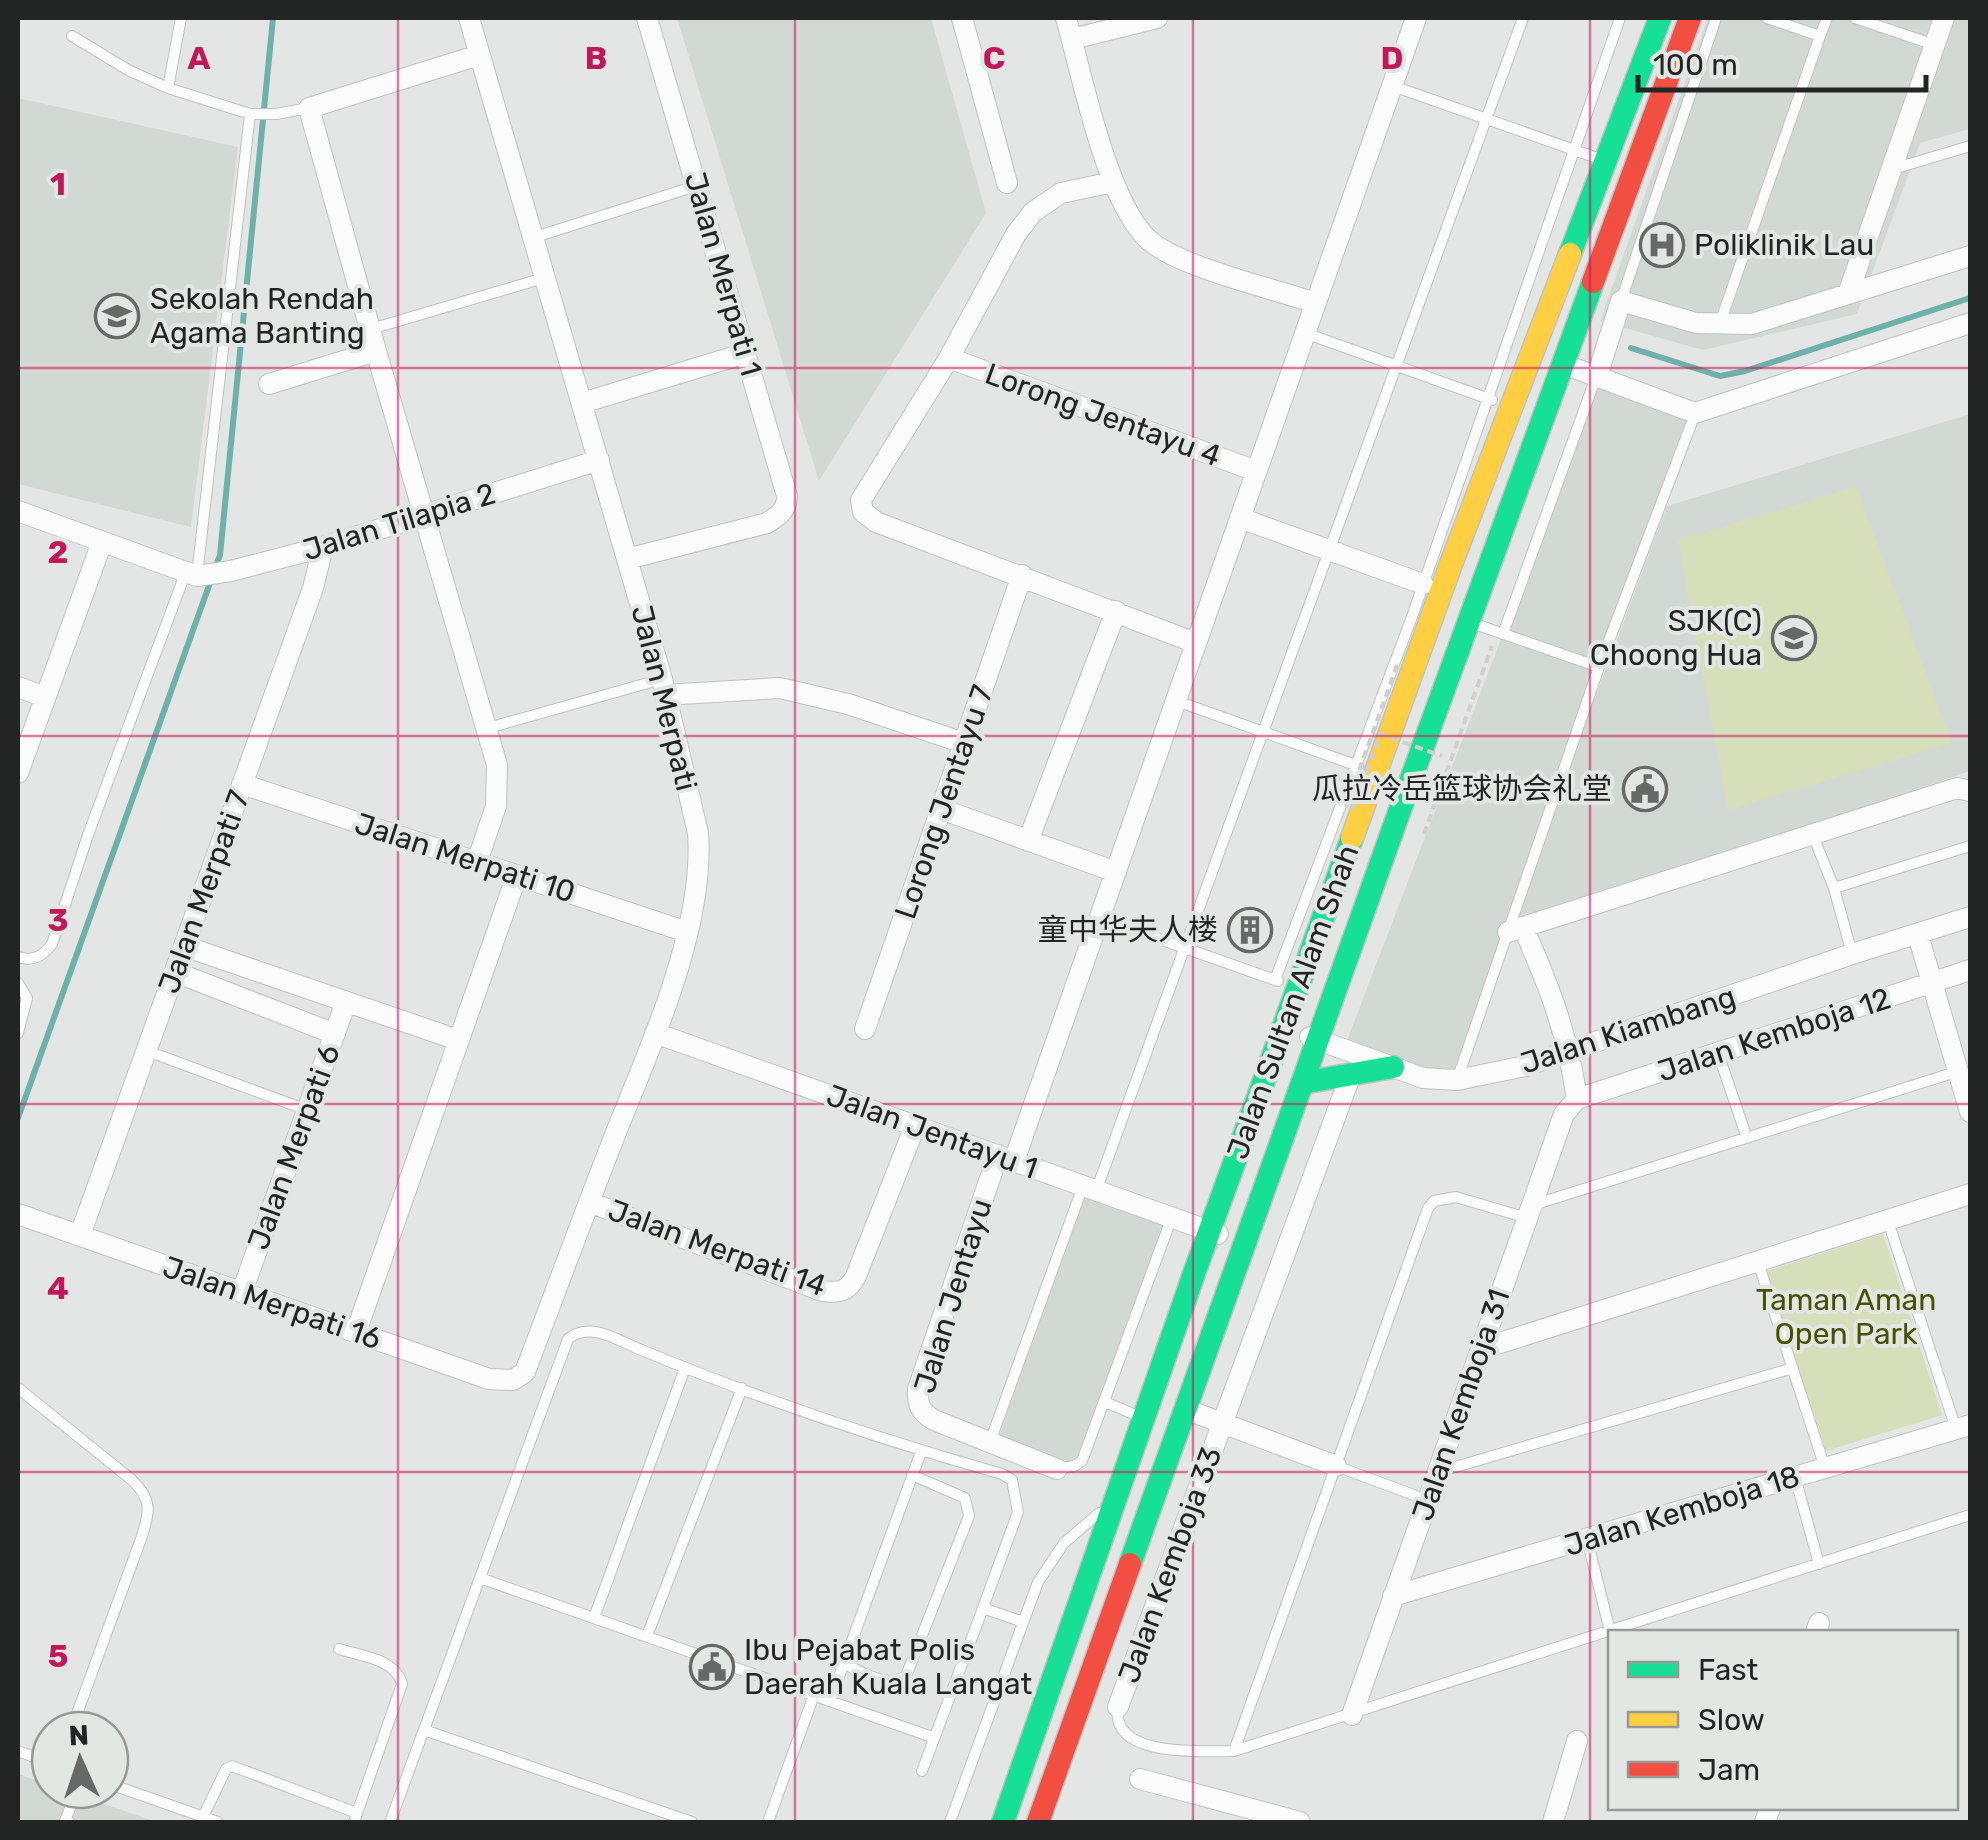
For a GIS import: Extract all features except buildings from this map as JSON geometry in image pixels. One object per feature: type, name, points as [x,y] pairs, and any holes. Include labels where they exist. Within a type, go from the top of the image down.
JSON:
[{"type":"highway","name":"Jalan Sultan Alam Shah","points":[[1003,1822],[1376,773],[1499,402],[1660,18]]},
{"type":"highway","name":"Jalan Sultan Alam Shah","points":[[1041,1820],[1409,784],[1690,18]]},
{"type":"highway","points":[[1302,1083],[1392,1067]]},
{"type":"street","name":"Jalan Merpati","points":[[469,18],[663,687],[698,833],[700,857],[687,932],[655,1032],[525,1372]]},
{"type":"street","name":"Jalan Merpati 1","points":[[627,559],[767,523],[784,512],[787,496],[647,18]]},
{"type":"street","points":[[962,18],[1007,183]]},
{"type":"street","points":[[1066,18],[1113,182],[1145,238],[1186,260],[1315,303]]},
{"type":"street","points":[[1072,39],[1156,18]]},
{"type":"street","points":[[1006,1158],[1100,918],[1416,18]]},
{"type":"street","points":[[1848,294],[1934,44],[1948,19]]},
{"type":"street","points":[[477,862],[496,806],[498,765],[309,108],[480,55]]},
{"type":"street","points":[[1113,182],[1061,193],[1033,212],[1016,234],[950,358],[862,494],[863,512],[876,522],[1196,643]]},
{"type":"street","points":[[1597,376],[1621,301],[1696,322],[1752,324],[1970,256]]},
{"type":"street","points":[[1563,364],[1695,412],[1970,324]]},
{"type":"street","points":[[268,384],[376,351]]},
{"type":"street","points":[[582,402],[746,352]]},
{"type":"street","name":"Lorong Jentayu 4","points":[[950,358],[1256,471]]},
{"type":"street","name":"Jalan Tilapia 2","points":[[191,575],[231,571],[322,546],[599,460]]},
{"type":"street","points":[[18,511],[191,575]]},
{"type":"street","points":[[1240,518],[1423,584]]},
{"type":"street","points":[[18,773],[102,542]]},
{"type":"street","name":"Jalan Merpati 7","points":[[80,1235],[313,588],[322,546]]},
{"type":"street","name":"Lorong Jentayu 7","points":[[865,1029],[1022,575]]},
{"type":"street","points":[[1028,840],[1116,611]]},
{"type":"street","points":[[18,687],[45,697]]},
{"type":"street","points":[[663,687],[780,688],[848,704],[964,743]]},
{"type":"street","points":[[1376,773],[1409,784]]},
{"type":"street","name":"Jalan Merpati 10","points":[[242,784],[687,932]]},
{"type":"street","points":[[1577,1099],[1570,1052],[1556,1003],[1516,930],[1812,832],[1957,788],[1970,791]]},
{"type":"street","points":[[942,810],[1116,872]]},
{"type":"street","points":[[356,1332],[517,875]]},
{"type":"street","name":"Jalan Kiambang","points":[[1284,1028],[1423,1078],[1457,1080],[1570,1052],[1852,954],[1970,918]]},
{"type":"street","points":[[1918,935],[1970,1112]]},
{"type":"street","points":[[184,946],[458,1040]]},
{"type":"street","name":"Jalan Kemboja 12","points":[[1577,1099],[1970,970]]},
{"type":"street","points":[[175,972],[335,1034]]},
{"type":"street","name":"Jalan Merpati 6","points":[[242,1292],[346,1002]]},
{"type":"street","name":"Jalan Jentayu 1","points":[[655,1032],[1244,1244]]},
{"type":"street","name":"Jalan Kemboja 33","points":[[1118,1707],[1351,1074]]},
{"type":"street","name":"Jalan Kemboja 31","points":[[1352,1715],[1564,1114],[1577,1099]]},
{"type":"street","name":"Jalan Merpati 14","points":[[589,1202],[822,1291],[838,1292],[852,1284],[856,1276],[915,1126]]},
{"type":"street","name":"Jalan Jentayu","points":[[1006,1158],[918,1389],[918,1400],[926,1415],[1057,1468]]},
{"type":"street","points":[[1481,1348],[1970,1194]]},
{"type":"street","name":"Jalan Merpati 16","points":[[18,1214],[489,1379],[514,1380],[525,1372]]},
{"type":"street","points":[[1185,1409],[1336,1466]]},
{"type":"street","name":"Jalan Kemboja 18","points":[[1394,1596],[1967,1426]]},
{"type":"street","points":[[1553,1822],[1577,1741]]},
{"type":"street","points":[[1140,1779],[1300,1822]]},
{"type":"lane","points":[[168,88],[181,18]]},
{"type":"lane","points":[[990,1442],[1184,948],[1523,18]]},
{"type":"lane","points":[[1275,980],[1423,584],[1499,402],[1574,150],[1620,18]]},
{"type":"lane","points":[[1621,301],[1716,18]]},
{"type":"lane","points":[[1768,18],[1820,36]]},
{"type":"lane","points":[[1720,324],[1826,18]]},
{"type":"lane","points":[[1855,18],[1934,44]]},
{"type":"lane","points":[[72,36],[128,70],[168,88],[250,114],[309,108]]},
{"type":"lane","points":[[1393,86],[1602,160]]},
{"type":"lane","points":[[18,957],[34,958],[52,944],[88,835],[191,575],[250,114]]},
{"type":"lane","points":[[1892,169],[1970,146]]},
{"type":"lane","points":[[532,238],[697,186]]},
{"type":"lane","points":[[370,330],[544,278]]},
{"type":"lane","points":[[1304,333],[1499,402]]},
{"type":"lane","points":[[1500,633],[1597,376]]},
{"type":"lane","points":[[1457,1080],[1516,930],[1599,667],[1695,412]]},
{"type":"lane","points":[[1469,622],[1599,667]]},
{"type":"lane","points":[[488,728],[663,687]]},
{"type":"lane","points":[[1176,701],[1376,773]]},
{"type":"lane","points":[[1812,832],[1834,888],[1852,954]]},
{"type":"lane","points":[[1834,888],[1970,846]]},
{"type":"lane","points":[[1100,918],[1298,989]]},
{"type":"lane","points":[[18,983],[27,998],[18,1033]]},
{"type":"lane","points":[[146,1051],[307,1110]]},
{"type":"lane","points":[[1718,1053],[1747,1138]]},
{"type":"lane","points":[[1234,1751],[1434,1200],[1456,1198],[1529,1212],[1958,1071]]},
{"type":"lane","points":[[1057,1468],[1082,1461],[1172,1218]]},
{"type":"lane","points":[[1888,1220],[1967,1426]]},
{"type":"lane","points":[[1758,1262],[1825,1468]]},
{"type":"lane","points":[[390,1822],[568,1339],[576,1333],[597,1332],[685,1368],[1012,1480],[1018,1512],[922,1770]]},
{"type":"lane","points":[[594,1618],[685,1368]]},
{"type":"lane","points":[[1437,1473],[1793,1368]]},
{"type":"lane","points":[[647,1636],[742,1388]]},
{"type":"lane","points":[[18,1391],[132,1480],[150,1504],[79,1710]]},
{"type":"lane","points":[[1104,1402],[1144,1418]]},
{"type":"lane","points":[[830,1701],[921,1452]]},
{"type":"lane","points":[[1336,1466],[1428,1500]]},
{"type":"lane","points":[[844,1664],[885,1682],[906,1676],[969,1516],[965,1498],[912,1476]]},
{"type":"lane","points":[[1795,1477],[1819,1564]]},
{"type":"lane","points":[[950,1822],[1038,1582],[1064,1543],[1115,1502]]},
{"type":"lane","points":[[1613,1630],[1970,1514]]},
{"type":"lane","points":[[1587,1539],[1610,1630]]},
{"type":"lane","points":[[480,1578],[932,1737]]},
{"type":"lane","points":[[982,1608],[1023,1622]]},
{"type":"lane","points":[[1118,1707],[1117,1724],[1136,1740],[1169,1751],[1234,1751],[1608,1632]]},
{"type":"lane","points":[[203,1817],[226,1769],[232,1766],[356,1818],[402,1684],[398,1672],[389,1665],[339,1649]]},
{"type":"lane","points":[[768,1822],[814,1695]]},
{"type":"lane","points":[[424,1730],[692,1822]]},
{"type":"lane","points":[[130,1791],[218,1822]]},
{"type":"path","points":[[1424,834],[1500,633]]},
{"type":"path","points":[[1346,807],[1398,665]]},
{"type":"path","points":[[1353,809],[1380,734],[1442,756]]},
{"type":"shaded area","points":[[677,18],[931,18],[986,213],[819,481]]},
{"type":"shaded area","points":[[1708,18],[1970,18],[1970,129],[1920,143],[1857,314],[1703,350],[1600,321]]},
{"type":"shaded area","name":"Sekolah Rendah Agama Banting","points":[[18,98],[238,147],[191,527],[18,484]]},
{"type":"shaded area","points":[[1599,384],[1687,417],[1454,1071],[1423,1071],[1346,1043]]},
{"type":"shaded area","name":"SJK(C) Choong Hua","points":[[1970,414],[1970,771],[1508,929],[1667,506]]},
{"type":"shaded area","points":[[1084,1193],[1164,1221],[1080,1458],[1062,1463],[998,1439]]},
{"type":"shaded area","points":[[18,1774],[30,1778],[30,1810],[122,1810],[157,1822],[18,1822]]},
{"type":"green space","points":[[1856,487],[1952,743],[1728,810],[1678,540]]},
{"type":"green space","name":"Taman Aman Open Park","points":[[1883,1234],[1942,1415],[1826,1451],[1767,1271]]},
{"type":"waterway","points":[[18,1118],[220,555],[273,18]]},
{"type":"waterway","points":[[1631,348],[1720,376],[1970,298]]},
{"type":"traffic: fast","points":[[1570,254],[1660,18]]},
{"type":"traffic: fast","points":[[1130,1564],[1593,282]]},
{"type":"traffic: fast","points":[[1003,1822],[1196,1268],[1352,838]]},
{"type":"traffic: fast","points":[[1302,1083],[1393,1067]]},
{"type":"traffic: slow","points":[[1352,838],[1451,564],[1570,254]]},
{"type":"traffic: jam","points":[[1593,282],[1690,18]]},
{"type":"traffic: jam","points":[[1038,1822],[1130,1564]]},
{"type":"place","name":"Poliklinik Lau","points":[[1662,245]]},
{"type":"place","name":"Sekolah Rendah Agama Banting","points":[[117,316]]},
{"type":"place","name":"SJK(C) Choong Hua","points":[[1794,638]]},
{"type":"place","name":"瓜拉冷岳篮球协会礼堂","points":[[1645,789]]},
{"type":"place","name":"童中华夫人楼","points":[[1250,930]]},
{"type":"place","name":"Ibu Pejabat Polis Daerah Kuala Langat","points":[[712,1667]]}]
